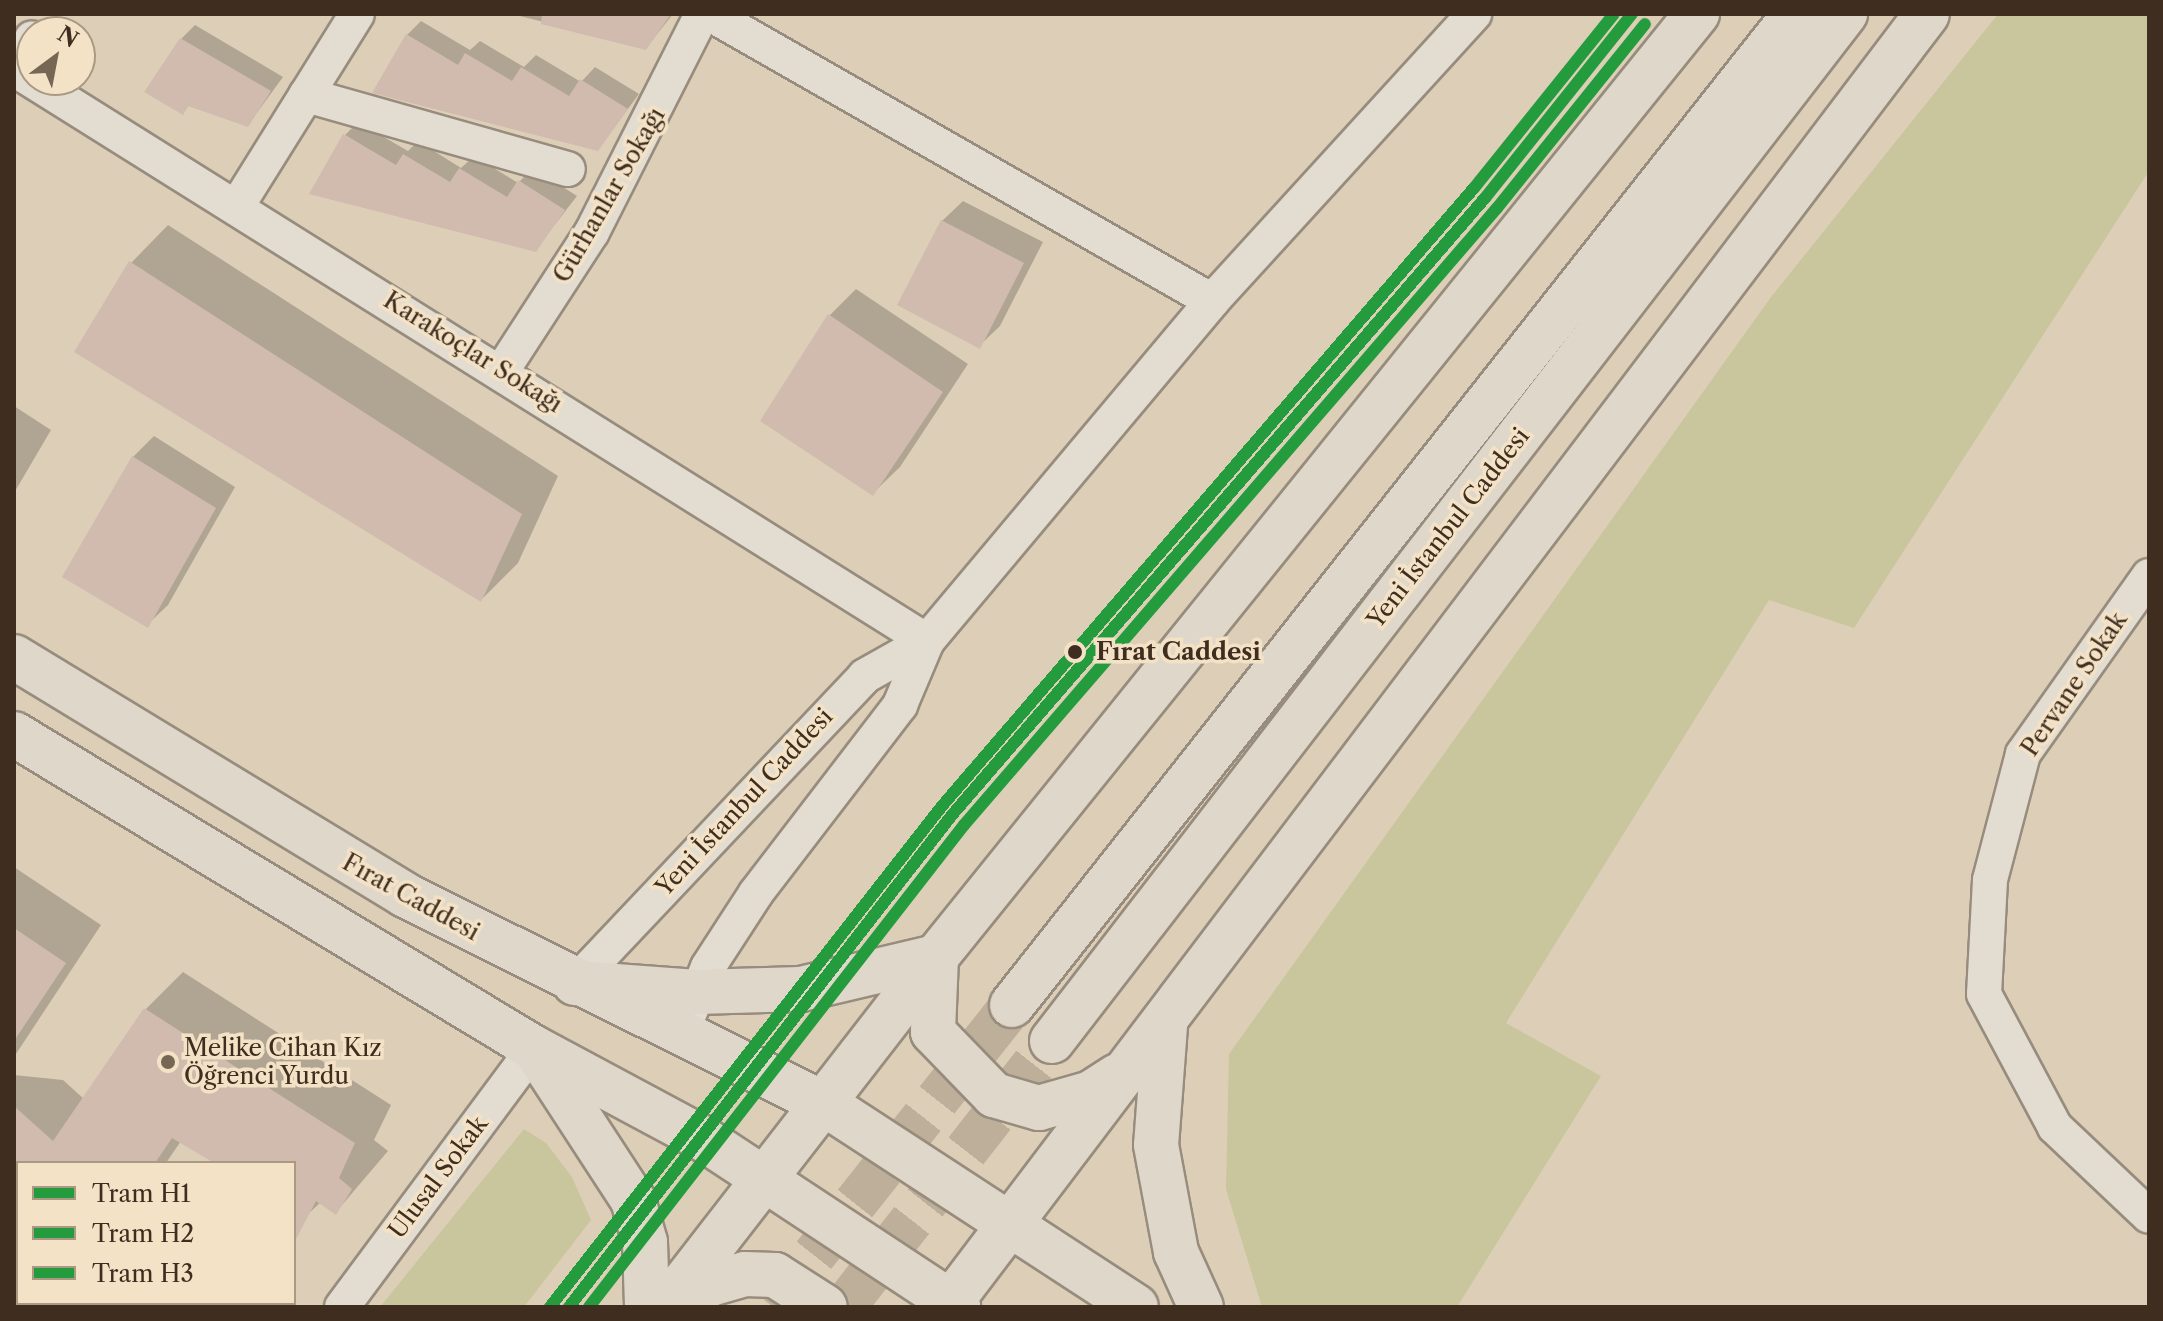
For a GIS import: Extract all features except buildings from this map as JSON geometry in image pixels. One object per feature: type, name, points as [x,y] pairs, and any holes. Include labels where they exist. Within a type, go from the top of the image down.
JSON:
[{"type":"main road","points":[[665,1307],[936,957],[1697,14]]},
{"type":"main road","name":"Yeni İstanbul Caddesi","points":[[1012,1005],[1795,14]]},
{"type":"main road","name":"Yeni İstanbul Caddesi","points":[[1052,1041],[1845,14]]},
{"type":"main road","points":[[14,734],[534,1048],[702,1138],[952,1306],[1927,14]]},
{"type":"main road","name":"Fırat Caddesi","points":[[14,657],[381,881],[575,983]]},
{"type":"main road","points":[[691,1012],[840,984],[936,957]]},
{"type":"main road","points":[[936,957],[933,1032],[994,1095],[1017,1107],[1062,1104],[1131,1066]]},
{"type":"main road","points":[[575,983],[691,1012],[825,1104],[1136,1307]]},
{"type":"main road","points":[[1166,1021],[1156,1145],[1176,1252],[1201,1307]]},
{"type":"main road","points":[[534,1048],[633,1200],[645,1242],[647,1307]]},
{"type":"main road","points":[[675,1307],[710,1284],[745,1274],[775,1275],[825,1307]]},
{"type":"street","points":[[237,206],[357,14]]},
{"type":"street","name":"Gürhanlar Sokağı","points":[[503,369],[592,232],[702,14]]},
{"type":"street","points":[[710,14],[1212,301]]},
{"type":"street","name":"Yeni İstanbul Caddesi","points":[[691,1012],[756,893],[900,705],[927,641],[1212,301],[1474,14]]},
{"type":"street","name":"Karakoçlar Sokağı","points":[[14,70],[503,369],[927,641]]},
{"type":"street","points":[[306,95],[568,169]]},
{"type":"street","name":"Pervane Sokak","points":[[2149,576],[2023,754],[1990,880],[1984,994],[2055,1127],[2149,1216]]},
{"type":"street","name":"Yeni İstanbul Caddesi","points":[[575,983],[865,676],[927,641]]},
{"type":"street","name":"Ulusal Sokak","points":[[342,1307],[534,1048]]},
{"type":"shaded area","points":[[1998,14],[2149,14],[2149,171],[1854,628],[1769,600],[1506,1023],[1601,1076],[1457,1307],[1262,1307],[1226,1189],[1229,1054],[1771,297]]},
{"type":"shaded area","points":[[524,1129],[546,1143],[572,1177],[591,1220],[524,1307],[380,1307]]},
{"type":"tunnel","points":[[773,1307],[1012,1005]]},
{"type":"tunnel","points":[[844,1307],[1052,1041]]},
{"type":"tram line","name":"H1","points":[[550,1307],[942,806],[1474,188],[1614,14]]},
{"type":"tram line","name":"H2","points":[[569,1307],[952,815],[1485,198],[1632,14]]},
{"type":"tram line","name":"H3","points":[[589,1307],[964,825],[1497,208],[1645,24]]},
{"type":"place","name":"Fırat Caddesi","points":[[1075,652]]},
{"type":"place","name":"Melike Cihan Kız Öğrenci Yurdu","points":[[168,1062]]}]
